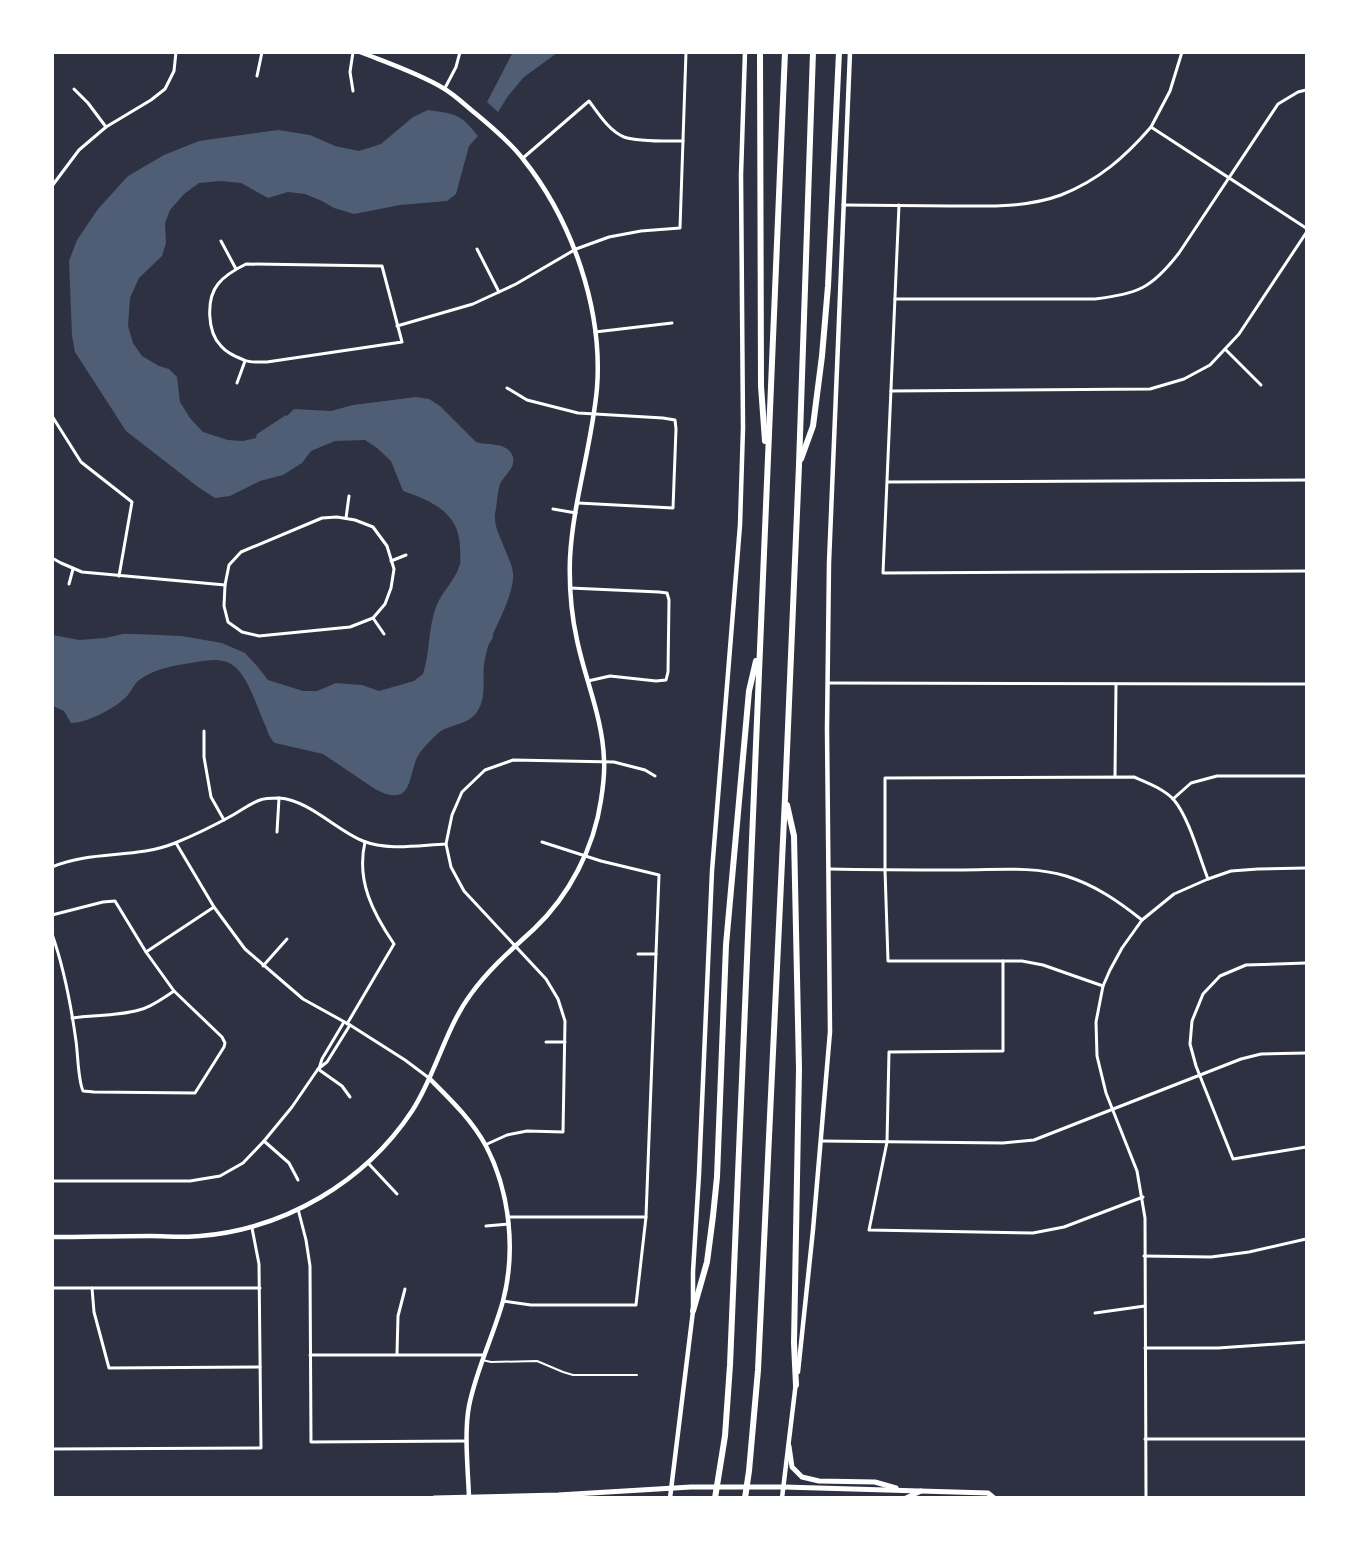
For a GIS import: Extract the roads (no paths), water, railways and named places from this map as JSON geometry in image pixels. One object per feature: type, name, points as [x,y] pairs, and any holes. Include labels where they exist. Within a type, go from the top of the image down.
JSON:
[{"type":"highway","points":[[760,52],[761,386],[767,467]]},
{"type":"highway","points":[[715,1498],[724,1436],[730,1365],[784,52]]},
{"type":"highway","points":[[745,1498],[758,1370],[785,798],[799,465],[813,52]]},
{"type":"highway","points":[[799,465],[813,426],[822,356],[828,286],[839,52]]},
{"type":"highway","points":[[693,1311],[708,1262],[712,1224],[717,1170],[726,945],[749,692],[760,645]]},
{"type":"highway","points":[[785,798],[794,836],[799,1069],[794,1343],[796,1385]]},
{"type":"main road","points":[[52,1237],[200,1236],[252,1228],[319,1199],[343,1184],[368,1163],[412,1110],[430,1079],[453,1024],[469,996],[516,945],[536,927],[563,895],[586,856],[595,829],[601,801],[605,761],[602,736],[577,643],[572,614],[570,556],[594,415],[598,368],[596,332],[588,290],[576,249],[564,224],[522,158],[488,124],[445,88],[360,52]]},
{"type":"main road","points":[[670,1498],[693,1311],[693,1272],[712,862],[740,525],[743,428],[741,175],[745,52]]},
{"type":"main road","points":[[782,1498],[796,1385],[821,1141],[830,1014],[828,683],[830,544],[850,52]]},
{"type":"main road","points":[[430,1079],[460,1109],[485,1145],[500,1182],[509,1224],[508,1270],[503,1301],[474,1382],[469,1406],[467,1440],[468,1497]]},
{"type":"main road","points":[[789,1446],[792,1466],[802,1477],[819,1481],[875,1482],[904,1490]]},
{"type":"main road","points":[[434,1498],[558,1495],[671,1488],[772,1487],[988,1493],[994,1498]]},
{"type":"main road","points":[[906,1498],[921,1491]]},
{"type":"main road","points":[[932,1491],[936,1498]]},
{"type":"main road","points":[[965,1498],[973,1493]]},
{"type":"street","points":[[52,186],[79,150],[106,127],[151,100],[165,89],[174,71],[176,52]]},
{"type":"street","points":[[257,76],[262,52]]},
{"type":"street","points":[[353,52],[350,72],[353,91]]},
{"type":"street","points":[[445,88],[456,67],[460,52]]},
{"type":"street","points":[[398,326],[473,304],[499,292],[576,249],[609,237],[641,231],[680,228],[686,52]]},
{"type":"street","points":[[843,205],[1005,205],[1031,202],[1060,195],[1086,183],[1109,169],[1131,150],[1151,126],[1170,91],[1182,52]]},
{"type":"street","points":[[74,89],[88,103],[106,127]]},
{"type":"street","points":[[165,89],[169,94]]},
{"type":"street","points":[[895,299],[1095,299],[1122,295],[1146,287],[1164,273],[1179,253],[1278,104],[1298,92],[1306,90]]},
{"type":"street","points":[[522,158],[589,101],[609,126],[624,137],[642,140],[684,140]]},
{"type":"street","points":[[1151,126],[1306,228]]},
{"type":"street","points":[[899,205],[884,573],[1306,571]]},
{"type":"street","points":[[891,391],[1150,389],[1184,379],[1210,365],[1239,334],[1306,233]]},
{"type":"street","points":[[221,241],[236,269]]},
{"type":"street","points":[[477,249],[499,292]]},
{"type":"street","points":[[246,264],[382,266],[402,342],[267,362],[245,361],[220,345],[213,331],[209,315],[211,299],[217,284],[236,269],[246,264]]},
{"type":"street","points":[[596,332],[672,323]]},
{"type":"street","points":[[1225,349],[1261,385]]},
{"type":"street","points":[[237,383],[245,361]]},
{"type":"street","points":[[507,388],[527,400],[578,413],[675,420],[673,508],[578,503]]},
{"type":"street","points":[[52,416],[81,462],[132,502],[119,576]]},
{"type":"street","points":[[888,482],[1306,480]]},
{"type":"street","points":[[346,518],[349,496]]},
{"type":"street","points":[[553,509],[576,513]]},
{"type":"street","points":[[322,518],[346,518],[373,527],[387,546],[394,568],[391,588],[385,604],[373,618],[350,628],[259,636],[242,632],[228,622],[224,606],[225,585],[229,565],[241,552],[322,518]]},
{"type":"street","points":[[391,561],[406,554]]},
{"type":"street","points":[[52,558],[82,572],[225,585]]},
{"type":"street","points":[[69,584],[73,568]]},
{"type":"street","points":[[570,588],[667,593],[669,609],[668,672],[666,680],[656,681],[610,676],[588,681]]},
{"type":"street","points":[[373,618],[384,634]]},
{"type":"street","points":[[828,683],[1306,684]]},
{"type":"street","points":[[1115,776],[1116,684]]},
{"type":"street","points":[[204,730],[204,758],[212,797],[224,820]]},
{"type":"street","points":[[485,1145],[507,1135],[527,1131],[563,1132],[565,1020],[558,999],[546,979],[464,891],[451,866],[446,844],[452,815],[462,792],[485,770],[513,760],[605,761],[634,766],[656,776]]},
{"type":"street","points":[[1173,799],[1191,783],[1217,776],[1306,776]]},
{"type":"street","points":[[1104,986],[1044,966],[1022,961],[888,961],[885,870],[885,778],[1134,777],[1158,788],[1173,799],[1183,813],[1208,879]]},
{"type":"street","points":[[52,867],[66,861],[100,855],[149,852],[176,843],[261,800],[279,798],[292,800],[345,833],[365,842],[388,847],[446,844]]},
{"type":"street","points":[[277,832],[279,798]]},
{"type":"street","points":[[318,1069],[326,1062],[394,944],[380,924],[366,895],[361,867],[365,842]]},
{"type":"street","points":[[503,1301],[531,1305],[636,1305],[646,1217],[658,875],[542,842]]},
{"type":"street","points":[[176,843],[214,908],[244,949],[303,999],[406,1060],[430,1079]]},
{"type":"street","points":[[1146,1498],[1145,1218],[1143,1197],[1137,1171],[1106,1093],[1097,1056],[1096,1022],[1104,986],[1122,948],[1142,920],[1174,894],[1231,871],[1306,868]]},
{"type":"street","points":[[830,869],[1034,869],[1064,876],[1090,885],[1116,900],[1142,920]]},
{"type":"street","points":[[52,915],[103,902],[115,901],[146,952],[174,991],[222,1037],[225,1043],[195,1092],[83,1091],[80,1084],[72,1018],[62,968],[52,934]]},
{"type":"street","points":[[146,952],[214,908]]},
{"type":"street","points":[[263,966],[287,939]]},
{"type":"street","points":[[638,954],[656,954]]},
{"type":"street","points":[[1004,961],[1003,1051],[889,1052],[887,1142],[870,1230],[1033,1233],[1064,1227],[1143,1197]]},
{"type":"street","points":[[1306,963],[1246,965],[1220,976],[1203,994],[1192,1021],[1190,1044],[1198,1075],[1233,1160],[1306,1147]]},
{"type":"street","points":[[72,1018],[141,1010],[158,1002],[174,991]]},
{"type":"street","points":[[52,1181],[190,1181],[220,1176],[243,1163],[264,1141],[292,1107],[318,1069],[322,1059],[347,1024]]},
{"type":"street","points":[[546,1042],[565,1042]]},
{"type":"street","points":[[821,1141],[1003,1143],[1034,1140],[1241,1059],[1261,1054],[1306,1053]]},
{"type":"street","points":[[318,1069],[342,1086],[350,1097]]},
{"type":"street","points":[[264,1141],[289,1163],[298,1180]]},
{"type":"street","points":[[368,1163],[397,1194]]},
{"type":"street","points":[[298,1209],[310,1266],[311,1442],[467,1440]]},
{"type":"street","points":[[508,1217],[646,1217]]},
{"type":"street","points":[[486,1226],[509,1224]]},
{"type":"street","points":[[52,1449],[261,1448],[260,1288],[259,1264],[252,1228]]},
{"type":"street","points":[[1144,1256],[1211,1257],[1249,1252],[1306,1239]]},
{"type":"street","points":[[52,1288],[260,1288]]},
{"type":"street","points":[[92,1288],[94,1312],[109,1368],[260,1367]]},
{"type":"street","points":[[397,1354],[398,1316],[404,1289]]},
{"type":"street","points":[[1095,1313],[1145,1306]]},
{"type":"street","points":[[1145,1348],[1218,1348],[1306,1342]]},
{"type":"street","points":[[310,1355],[397,1354],[483,1357]]},
{"type":"street","points":[[1145,1439],[1306,1439]]},
{"type":"lane","points":[[483,1357],[491,1362],[537,1361],[573,1375],[637,1375]]},
{"type":"water","points":[[513,52],[557,53],[524,77],[508,96],[498,112],[487,102]]},
{"type":"water","points":[[428,110],[456,116],[466,123],[478,136],[469,146],[456,194],[447,201],[400,205],[354,214],[334,208],[305,194],[288,192],[268,198],[241,183],[221,181],[199,183],[184,194],[170,210],[165,223],[166,243],[162,256],[139,278],[130,298],[128,326],[133,343],[142,356],[159,366],[169,369],[177,377],[180,402],[190,418],[203,432],[228,440],[243,441],[256,438],[257,434],[287,416],[294,409],[331,411],[353,405],[416,397],[429,399],[440,406],[476,442],[507,448],[513,457],[513,465],[500,484],[495,523],[512,566],[513,580],[506,604],[487,649],[482,699],[477,712],[470,719],[441,731],[433,738],[418,755],[405,791],[397,795],[386,794],[375,789],[323,754],[275,743],[269,736],[243,676],[231,664],[219,660],[181,664],[152,673],[139,680],[127,696],[114,707],[92,718],[71,723],[64,711],[53,706],[53,635],[79,640],[105,638],[123,634],[182,636],[222,643],[245,653],[268,680],[303,691],[317,691],[336,683],[362,685],[379,691],[414,681],[423,674],[433,615],[441,596],[460,564],[459,536],[450,518],[434,504],[403,491],[391,461],[365,440],[335,441],[311,451],[302,463],[283,475],[260,481],[230,496],[215,498],[198,487],[126,431],[75,352],[72,336],[69,261],[77,240],[98,209],[128,176],[164,155],[199,141],[278,130],[310,135],[335,146],[359,151],[381,144],[413,117]]}]
